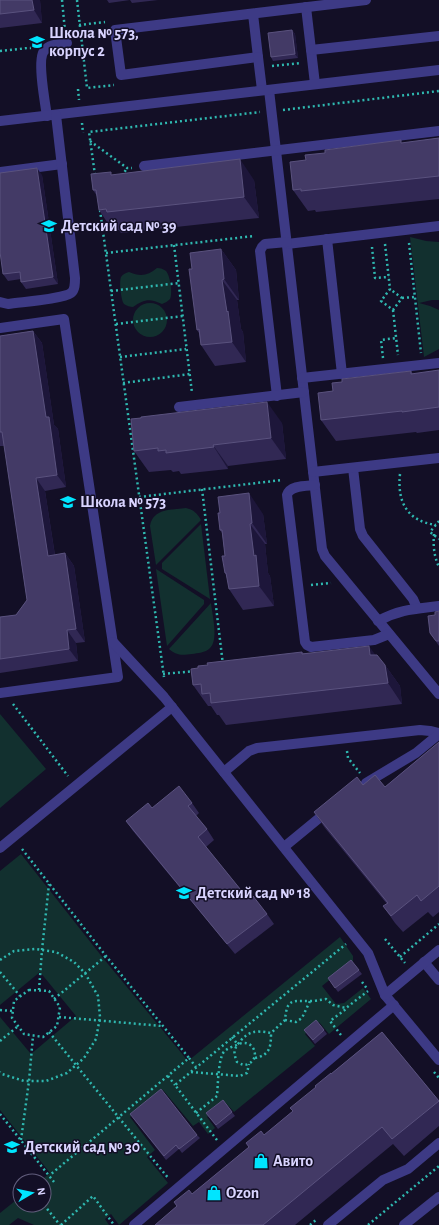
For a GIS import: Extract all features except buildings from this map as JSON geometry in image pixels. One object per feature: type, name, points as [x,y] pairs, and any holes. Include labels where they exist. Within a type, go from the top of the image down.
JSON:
[{"type":"street","points":[[258,57],[120,75],[115,30],[366,0]]},
{"type":"street","points":[[306,7],[315,84]]},
{"type":"street","points":[[253,14],[258,57],[276,151],[322,549],[325,556],[439,694]]},
{"type":"street","points":[[311,50],[439,36]]},
{"type":"street","points":[[0,302],[8,304],[62,297],[71,293],[74,288],[75,278],[62,164],[40,61],[44,51],[53,45],[67,43]]},
{"type":"street","points":[[0,121],[439,70]]},
{"type":"street","points":[[144,166],[439,131]]},
{"type":"street","points":[[0,172],[62,164]]},
{"type":"street","points":[[277,396],[260,250],[262,246],[265,244],[327,239],[439,226]]},
{"type":"street","points":[[327,239],[342,374]]},
{"type":"street","points":[[0,328],[64,319],[118,677],[2,693]]},
{"type":"street","points":[[302,378],[439,363]]},
{"type":"street","points":[[179,407],[304,392]]},
{"type":"street","points":[[313,472],[439,458]]},
{"type":"street","points":[[353,468],[360,529],[363,536],[412,599],[417,608]]},
{"type":"street","points":[[315,485],[292,488],[288,490],[287,494],[305,642],[311,647],[374,640],[389,634]]},
{"type":"street","points":[[378,621],[391,614],[404,610],[439,606]]},
{"type":"street","points":[[113,642],[172,707],[356,936],[368,952],[385,995],[437,1054]]},
{"type":"street","points":[[0,848],[172,707]]},
{"type":"street","points":[[224,772],[249,752],[257,748],[420,730],[439,734]]},
{"type":"street","points":[[355,789],[416,753],[439,734]]},
{"type":"street","points":[[284,847],[338,803]]},
{"type":"street","points":[[385,995],[439,950]]},
{"type":"street","points":[[424,962],[439,980]]},
{"type":"street","points":[[134,1225],[394,1005]]},
{"type":"street","points":[[328,1225],[383,1180],[408,1169],[439,1144]]},
{"type":"street","points":[[404,1225],[439,1196]]},
{"type":"path","points":[[62,0],[67,43]]},
{"type":"path","points":[[76,0],[87,88]]},
{"type":"path","points":[[0,51],[28,48],[44,51]]},
{"type":"path","points":[[89,132],[96,181]]},
{"type":"path","points":[[90,141],[127,168],[144,166]]},
{"type":"path","points":[[120,178],[127,168]]},
{"type":"path","points":[[99,203],[164,679]]},
{"type":"path","points":[[407,230],[423,365]]},
{"type":"path","points":[[384,233],[390,289],[381,301],[393,310]]},
{"type":"path","points":[[370,234],[375,278],[389,277]]},
{"type":"path","points":[[106,253],[257,235]]},
{"type":"path","points":[[174,245],[193,406]]},
{"type":"path","points":[[111,291],[179,283]]},
{"type":"path","points":[[390,289],[402,298],[415,297]]},
{"type":"path","points":[[400,367],[393,310],[402,298]]},
{"type":"path","points":[[116,324],[183,316]]},
{"type":"path","points":[[384,369],[381,340],[396,338]]},
{"type":"path","points":[[120,357],[186,349]]},
{"type":"path","points":[[123,383],[190,374]]},
{"type":"path","points":[[401,462],[399,481],[402,503],[408,512],[417,520],[425,524],[436,525]]},
{"type":"path","points":[[139,497],[288,479]]},
{"type":"path","points":[[202,489],[223,667]]},
{"type":"path","points":[[439,521],[430,532],[439,539]]},
{"type":"path","points":[[434,534],[433,546],[435,560],[439,567]]},
{"type":"path","points":[[298,586],[346,582]]},
{"type":"path","points":[[163,674],[201,670]]},
{"type":"path","points":[[2,693],[69,777]]},
{"type":"path","points":[[345,738],[348,758],[367,782]]},
{"type":"path","points":[[22,849],[196,1067]]},
{"type":"path","points":[[39,990],[50,883]]},
{"type":"path","points":[[400,957],[439,924]]},
{"type":"path","points":[[175,1085],[356,936]]},
{"type":"path","points":[[385,939],[412,972]]},
{"type":"path","points":[[0,960],[14,951],[35,949],[56,952],[74,962],[86,973],[98,996],[100,1017],[96,1039],[84,1058],[67,1073],[46,1081],[24,1081],[0,1072]]},
{"type":"path","points":[[54,999],[106,956]]},
{"type":"path","points":[[0,972],[20,996]]},
{"type":"path","points":[[29,990],[39,990],[49,992],[60,1007],[57,1026],[43,1037],[24,1034],[17,1027],[12,1018],[14,1001],[29,990]]},
{"type":"path","points":[[349,1044],[330,1021],[368,990]]},
{"type":"path","points":[[254,1058],[263,1056],[268,1050],[271,1042],[271,1033],[285,1020],[286,1008],[292,1002],[300,1000],[310,1001],[326,999],[333,1004],[346,1008]]},
{"type":"path","points":[[285,1020],[296,1022],[302,1018],[310,1001]]},
{"type":"path","points":[[0,1010],[12,1011]]},
{"type":"path","points":[[59,1017],[163,1026]]},
{"type":"path","points":[[0,1041],[17,1027]]},
{"type":"path","points":[[249,1064],[243,1065],[237,1062],[234,1054],[235,1049],[244,1036],[250,1032],[261,1031],[271,1033]]},
{"type":"path","points":[[49,1032],[177,1189]]},
{"type":"path","points":[[21,1140],[33,1036]]},
{"type":"path","points":[[232,1038],[238,1045]]},
{"type":"path","points":[[191,1072],[219,1074],[240,1076],[247,1073],[249,1064],[254,1058],[255,1053],[253,1046],[243,1043],[227,1049],[222,1055],[219,1074],[217,1096],[196,1113]]},
{"type":"path","points":[[52,1174],[189,1058]]},
{"type":"path","points":[[168,1076],[223,1149]]},
{"type":"path","points":[[0,1114],[48,1173]]},
{"type":"path","points":[[368,1225],[439,1166]]},
{"type":"path","points":[[50,1213],[60,1225],[92,1196],[114,1225]]},
{"type":"green space","points":[[410,237],[426,241],[439,242],[439,300],[419,303],[439,310],[439,349],[424,357]]},
{"type":"green space","points":[[157,268],[166,271],[170,280],[170,299],[162,304],[147,300],[140,302],[133,307],[124,304],[120,287],[121,277],[129,272],[137,275],[144,275]]},
{"type":"green space","points":[[147,303],[153,303],[162,308],[166,314],[166,326],[162,332],[153,337],[147,337],[138,332],[133,323],[133,317],[138,308]]},
{"type":"green space","points":[[186,508],[195,512],[201,520],[156,565],[150,526],[152,520],[159,513],[164,511]]},
{"type":"green space","points":[[201,524],[210,599],[162,569],[162,563]]},
{"type":"green space","points":[[156,569],[204,600],[204,604],[167,646]]},
{"type":"green space","points":[[211,603],[215,633],[213,644],[210,648],[206,651],[182,655],[169,649]]},
{"type":"green space","points":[[0,714],[46,769],[0,808]]},
{"type":"green space","points":[[21,854],[103,958],[188,1061],[340,937],[353,956],[353,961],[322,986],[336,1004],[344,1003],[363,988],[371,999],[329,1034],[319,1022],[305,1034],[315,1046],[234,1112],[225,1102],[207,1117],[215,1128],[208,1134],[199,1122],[193,1126],[163,1090],[130,1117],[155,1150],[147,1157],[168,1183],[119,1225],[111,1214],[105,1219],[109,1225],[34,1225],[18,1218],[9,1225],[0,1225],[0,1213],[12,1203],[12,1213],[52,1213],[52,1173],[50,1173],[0,1110],[0,1017],[31,1054],[76,1016],[40,972],[0,1005],[0,871]]},
{"type":"place","name":"Школа № 573, корпус 2","points":[[37,42]]},
{"type":"place","name":"Детский сад № 39","points":[[49,226]]},
{"type":"place","name":"Школа № 573","points":[[68,502]]},
{"type":"place","name":"Детский сад № 18","points":[[184,893]]},
{"type":"place","name":"Детский сад № 30","points":[[12,1147]]},
{"type":"place","name":"Авито","points":[[261,1161]]},
{"type":"place","name":"Ozon","points":[[214,1193]]}]
